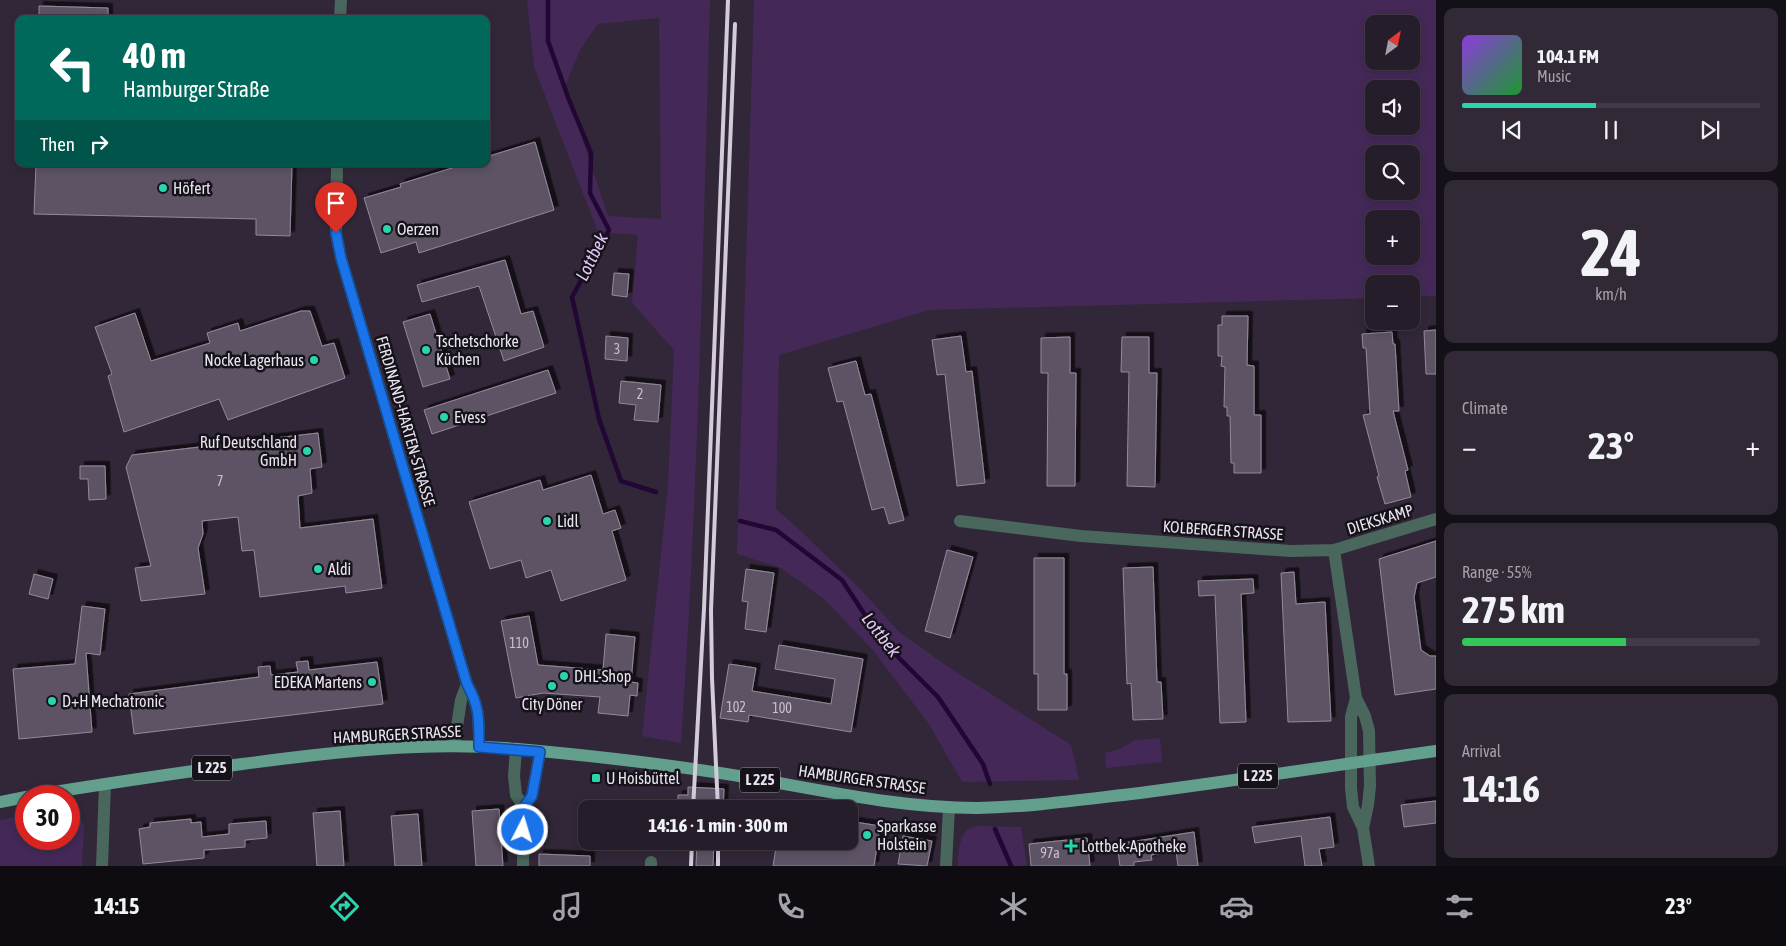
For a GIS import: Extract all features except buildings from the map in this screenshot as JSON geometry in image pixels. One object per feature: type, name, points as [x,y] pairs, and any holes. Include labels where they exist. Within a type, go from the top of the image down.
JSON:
[{"type":"main road","name":"HAMBURGER STRASSE","points":[[80,788],[146,777],[320,754],[407,747],[454,746],[516,749],[662,765],[842,794],[949,807],[1002,807],[1089,799],[1436,751]]},
{"type":"main road","points":[[0,802],[15,799]]},
{"type":"street","points":[[340,15],[341,0]]},
{"type":"street","name":"FERDINAND-HARTEN-STRASSE","points":[[337,167],[336,233],[341,258],[467,684],[475,700],[479,717],[479,747]]},
{"type":"street","name":"DIEKSKAMP","points":[[1334,550],[1436,519]]},
{"type":"street","name":"KOLBERGER STRASSE","points":[[960,521],[1081,536],[1259,550],[1334,550]]},
{"type":"street","points":[[1334,550],[1356,698],[1366,716],[1369,731],[1368,805],[1363,828]]},
{"type":"street","points":[[454,746],[461,700],[467,684]]},
{"type":"street","points":[[1356,698],[1351,718],[1351,788],[1353,807],[1363,828],[1369,866]]},
{"type":"street","points":[[516,749],[514,776],[516,796],[524,807]]},
{"type":"street","points":[[523,866],[524,807],[532,796],[540,752]]},
{"type":"street","points":[[102,866],[105,784]]},
{"type":"street","points":[[946,866],[949,807]]},
{"type":"shaded area","points":[[527,0],[710,0],[696,465],[681,743],[642,736],[668,486],[674,350],[632,303],[638,235],[598,232],[534,67]],"holes":[[[659,18],[661,219],[608,216],[565,87],[580,50],[598,24]]]},
{"type":"shaded area","points":[[754,0],[1436,0],[1436,296],[1420,297],[1420,275],[1365,275],[1365,298],[929,310],[779,355],[776,509],[863,592],[898,631],[947,666],[1071,745],[1079,780],[962,782],[929,724],[872,649],[823,598],[781,568],[737,554]]},
{"type":"shaded area","points":[[1160,738],[1162,762],[1106,768],[1105,753],[1119,749],[1136,740]]},
{"type":"shaded area","points":[[15,817],[15,850],[80,850],[80,819],[84,825],[82,866],[0,866],[0,820]]},
{"type":"shaded area","points":[[978,826],[1021,827],[1027,866],[958,866],[959,847],[963,836],[971,828]]},
{"type":"waterway","name":"Lottbek","points":[[548,0],[548,41],[569,100],[591,153],[590,193],[609,230],[572,297],[599,419],[621,481],[656,492]]},
{"type":"waterway","name":"Lottbek","points":[[740,521],[776,530],[842,580],[882,641],[938,697],[983,764],[990,784]]},
{"type":"waterway","name":"Lottbek","points":[[995,829],[1011,866]]},
{"type":"railway","points":[[693,800],[704,609],[728,0]]},
{"type":"railway","points":[[718,800],[711,610],[735,24]]},
{"type":"railway","points":[[691,866],[692,850]]},
{"type":"railway","points":[[718,850],[718,866]]},
{"type":"place","name":"Höfert","points":[[163,188]]},
{"type":"place","name":"Oerzen","points":[[387,229]]},
{"type":"place","name":"Tschetschorke Küchen","points":[[426,350]]},
{"type":"place","name":"Nocke Lagerhaus","points":[[314,360]]},
{"type":"place","name":"Evess","points":[[444,417]]},
{"type":"place","name":"Ruf Deutschland GmbH","points":[[307,451]]},
{"type":"place","name":"Lidl","points":[[547,521]]},
{"type":"place","name":"Aldi","points":[[318,569]]},
{"type":"place","name":"DHL-Shop","points":[[564,676]]},
{"type":"place","name":"EDEKA Martens","points":[[372,682]]},
{"type":"place","name":"City Döner","points":[[552,686]]},
{"type":"place","name":"D+H Mechatronic","points":[[52,701]]},
{"type":"place","name":"U Hoisbüttel","points":[[596,778]]},
{"type":"place","name":"Sparkasse Holstein","points":[[867,835]]},
{"type":"place","name":"Lottbek-Apotheke","points":[[1071,846]]},
{"type":"route","points":[[336,233],[341,258],[450,630],[467,684],[475,700],[479,717],[479,747],[540,752],[532,796],[524,807],[523,830]]}]
